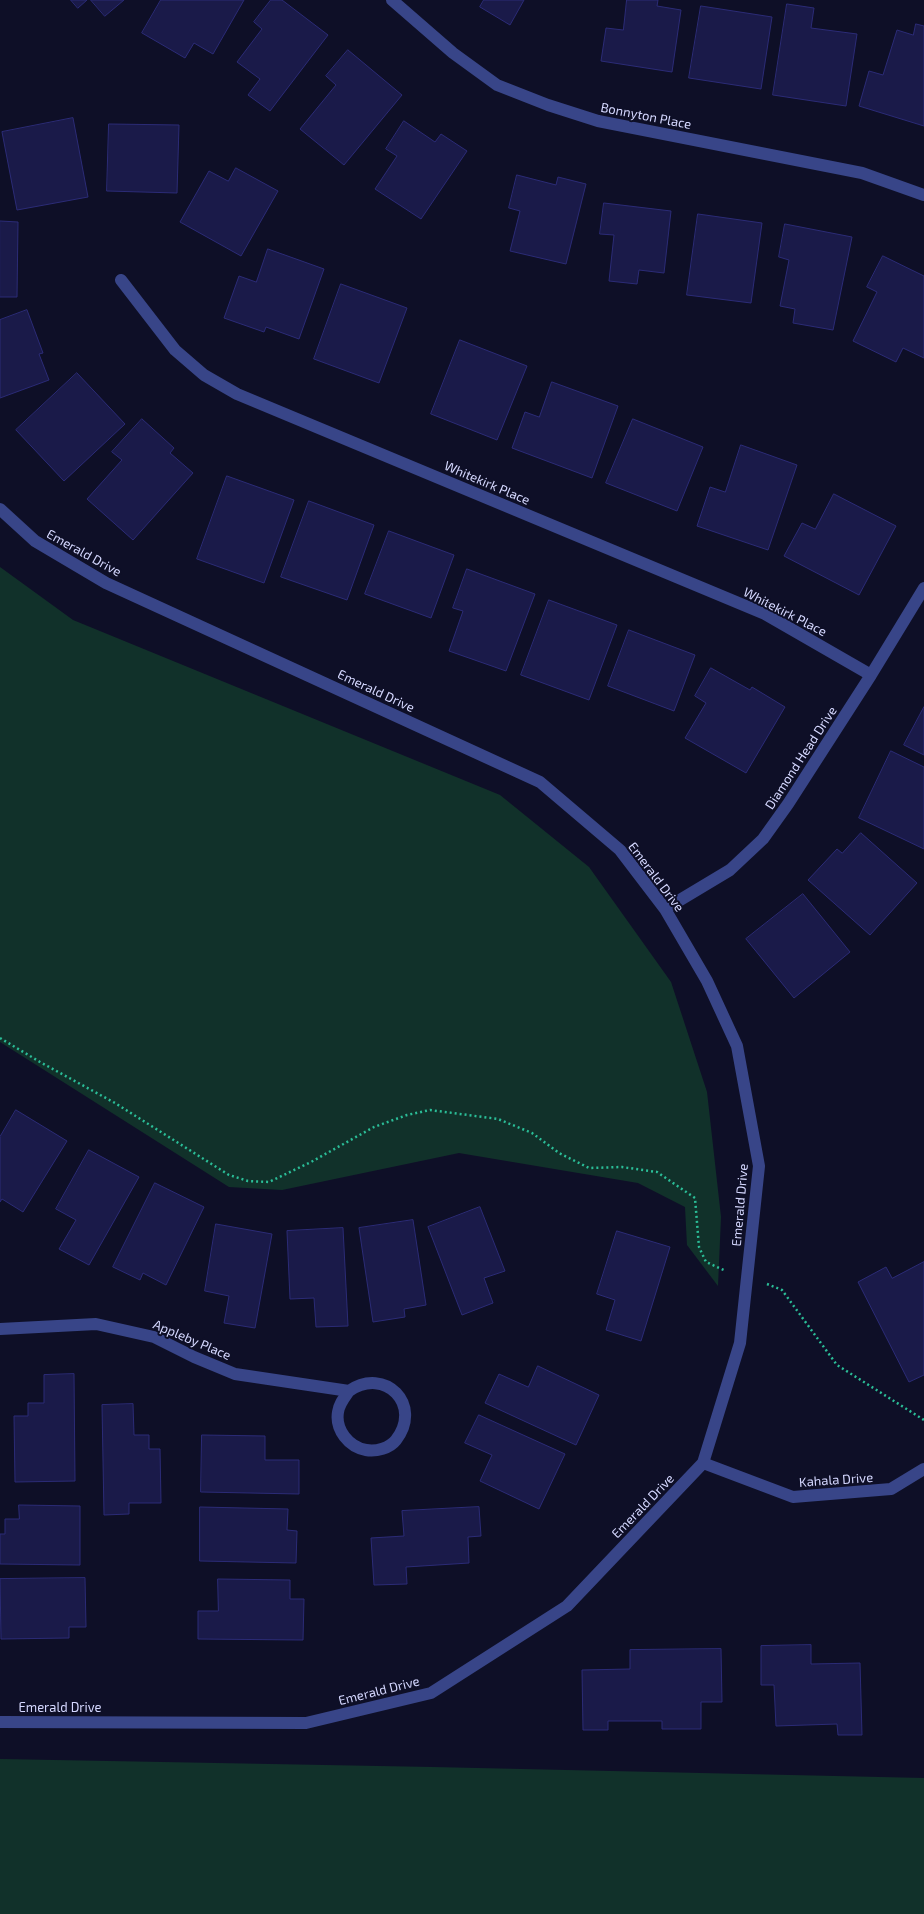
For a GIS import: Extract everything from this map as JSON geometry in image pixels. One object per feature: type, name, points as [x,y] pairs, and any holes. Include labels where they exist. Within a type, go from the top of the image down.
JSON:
[{"type":"street","name":"Bonnyton Place","points":[[392,0],[454,53],[497,85],[548,105],[598,121],[862,173],[924,194]]},
{"type":"street","name":"Whitekirk Place","points":[[121,280],[175,350],[204,375],[237,394],[765,614],[871,675]]},
{"type":"street","name":"Emerald Drive","points":[[0,509],[35,541],[106,583],[540,782],[620,850],[665,909],[706,981],[736,1046],[759,1166],[740,1343],[703,1463],[567,1606],[431,1693],[306,1723],[0,1722]]},
{"type":"street","name":"Diamond Head Drive","points":[[665,909],[730,870],[763,839],[788,804],[871,675],[924,588]]},
{"type":"street","name":"Appleby Place","points":[[0,1330],[96,1324],[154,1337],[194,1357],[235,1374],[349,1391]]},
{"type":"street","points":[[369,1383],[381,1384],[398,1394],[404,1405],[406,1419],[403,1430],[394,1443],[383,1449],[367,1450],[356,1447],[343,1436],[338,1425],[338,1413],[341,1401],[349,1391],[358,1386],[369,1383]]},
{"type":"street","name":"Kahala Drive","points":[[703,1463],[793,1497],[891,1489],[924,1469]]},
{"type":"path","points":[[0,1038],[40,1062],[115,1102],[229,1174],[248,1181],[269,1182],[311,1162],[374,1127],[407,1115],[430,1110],[498,1119],[532,1134],[559,1153],[589,1168],[622,1167],[657,1172],[694,1198],[699,1247],[706,1262],[747,1281],[770,1284],[782,1290],[837,1365],[922,1417],[924,1420]]},
{"type":"green space","points":[[0,567],[73,620],[500,795],[589,867],[671,982],[707,1092],[721,1217],[718,1286],[687,1245],[685,1207],[638,1183],[459,1153],[282,1190],[229,1187],[0,1042]]},
{"type":"green space","points":[[0,1759],[924,1778],[924,1914],[0,1914]]},
{"type":"building","points":[[71,0],[87,0],[78,8]]},
{"type":"building","points":[[91,0],[124,0],[105,16]]},
{"type":"building","points":[[161,0],[244,0],[213,54],[194,43],[185,58],[142,33]]},
{"type":"building","points":[[271,0],[282,0],[328,35],[270,111],[248,95],[260,79],[237,62],[262,29],[254,22]]},
{"type":"building","points":[[484,0],[524,0],[510,25],[480,7]]},
{"type":"building","points":[[627,0],[658,0],[657,6],[681,10],[672,72],[601,61],[606,28],[623,30]]},
{"type":"building","points":[[787,4],[814,8],[811,28],[857,34],[846,106],[773,95]]},
{"type":"building","points":[[701,6],[772,17],[761,89],[689,78]]},
{"type":"building","points":[[916,24],[924,26],[924,126],[859,106],[869,71],[883,75],[897,30],[913,35]]},
{"type":"building","points":[[348,50],[402,95],[344,165],[300,129],[336,85],[326,76]]},
{"type":"building","points":[[73,118],[88,197],[17,210],[2,132]]},
{"type":"building","points":[[404,121],[435,142],[441,134],[467,151],[421,219],[375,189],[397,156],[386,149]]},
{"type":"building","points":[[109,124],[179,125],[177,193],[107,191]]},
{"type":"building","points":[[236,168],[278,191],[241,256],[180,222],[209,171],[228,181]]},
{"type":"building","points":[[517,175],[556,185],[558,177],[586,184],[566,264],[510,251],[520,211],[509,208]]},
{"type":"building","points":[[604,203],[671,211],[664,273],[639,270],[637,284],[609,281],[614,235],[600,234]]},
{"type":"building","points":[[698,214],[762,223],[751,303],[687,295]]},
{"type":"building","points":[[0,221],[18,222],[17,297],[0,297]]},
{"type":"building","points":[[785,224],[852,237],[833,330],[793,323],[795,309],[780,306],[789,260],[779,257]]},
{"type":"building","points":[[268,249],[324,269],[299,339],[266,327],[264,332],[224,318],[239,276],[256,282]]},
{"type":"building","points":[[883,256],[924,276],[924,358],[903,348],[896,362],[853,341],[877,292],[867,287]]},
{"type":"building","points":[[341,284],[407,308],[379,383],[314,359]]},
{"type":"building","points":[[27,310],[43,353],[39,354],[49,380],[0,398],[0,320]]},
{"type":"building","points":[[460,340],[527,366],[497,440],[431,414]]},
{"type":"building","points":[[77,373],[125,424],[64,481],[16,430]]},
{"type":"building","points":[[552,382],[618,406],[592,478],[512,448],[525,412],[539,417]]},
{"type":"building","points":[[142,419],[174,448],[170,453],[193,473],[133,540],[87,499],[122,460],[112,452]]},
{"type":"building","points":[[633,419],[703,447],[677,511],[606,483]]},
{"type":"building","points":[[741,445],[797,465],[768,550],[697,526],[710,487],[725,492]]},
{"type":"building","points":[[227,476],[294,500],[264,583],[197,559]]},
{"type":"building","points":[[834,494],[896,526],[859,595],[784,556],[802,523],[815,529]]},
{"type":"building","points":[[309,501],[374,525],[347,600],[281,577]]},
{"type":"building","points":[[389,531],[454,555],[431,618],[365,594]]},
{"type":"building","points":[[467,569],[535,594],[506,671],[449,651],[463,611],[453,608]]},
{"type":"building","points":[[549,600],[617,625],[589,700],[521,675]]},
{"type":"building","points":[[629,630],[695,655],[674,711],[608,686]]},
{"type":"building","points":[[711,668],[750,690],[752,687],[785,707],[746,773],[685,738],[706,703],[695,696]]},
{"type":"building","points":[[924,707],[924,755],[904,745]]},
{"type":"building","points":[[891,751],[924,767],[924,849],[859,818]]},
{"type":"building","points":[[861,833],[917,883],[870,935],[808,880],[837,849],[842,853]]},
{"type":"building","points":[[803,894],[850,952],[794,998],[746,939]]},
{"type":"building","points":[[16,1110],[67,1141],[23,1212],[2,1199],[0,1202],[0,1137]]},
{"type":"building","points":[[89,1150],[139,1177],[89,1265],[59,1249],[76,1220],[56,1209]]},
{"type":"building","points":[[155,1183],[204,1207],[166,1285],[143,1273],[140,1280],[113,1267]]},
{"type":"building","points":[[480,1207],[505,1271],[484,1278],[493,1303],[462,1315],[428,1227]]},
{"type":"building","points":[[413,1220],[426,1305],[404,1309],[405,1317],[373,1322],[359,1228]]},
{"type":"building","points":[[216,1224],[272,1234],[255,1328],[224,1323],[229,1296],[205,1291]]},
{"type":"building","points":[[343,1228],[348,1326],[316,1327],[314,1298],[290,1299],[287,1231]]},
{"type":"building","points":[[617,1231],[670,1247],[641,1341],[606,1330],[615,1300],[597,1294]]},
{"type":"building","points":[[924,1262],[924,1375],[909,1382],[858,1282],[886,1267],[892,1278]]},
{"type":"building","points":[[538,1366],[599,1395],[576,1445],[485,1403],[499,1374],[528,1387]]},
{"type":"building","points":[[74,1374],[75,1481],[15,1482],[14,1416],[28,1416],[28,1403],[44,1403],[44,1375]]},
{"type":"building","points":[[133,1404],[134,1435],[149,1435],[149,1449],[160,1449],[161,1503],[129,1503],[129,1514],[104,1515],[102,1405]]},
{"type":"building","points":[[479,1415],[565,1454],[539,1509],[480,1481],[492,1455],[465,1443]]},
{"type":"building","points":[[202,1435],[265,1436],[265,1460],[299,1460],[299,1494],[201,1492]]},
{"type":"building","points":[[19,1505],[80,1506],[80,1565],[0,1564],[0,1534],[5,1534],[5,1519],[19,1519]]},
{"type":"building","points":[[200,1507],[288,1509],[287,1530],[297,1531],[296,1563],[200,1561]]},
{"type":"building","points":[[479,1507],[481,1536],[468,1537],[469,1563],[406,1567],[407,1584],[374,1585],[371,1538],[404,1536],[402,1511]]},
{"type":"building","points":[[85,1578],[86,1627],[69,1627],[69,1638],[1,1639],[0,1579]]},
{"type":"building","points":[[218,1579],[290,1580],[290,1599],[304,1599],[303,1640],[198,1639],[198,1611],[218,1611]]},
{"type":"building","points":[[811,1645],[811,1664],[860,1663],[862,1735],[838,1735],[837,1724],[776,1726],[774,1685],[761,1685],[761,1646]]},
{"type":"building","points":[[721,1649],[722,1702],[701,1702],[701,1729],[662,1729],[662,1721],[608,1721],[608,1730],[583,1730],[582,1670],[630,1669],[630,1650]]}]
